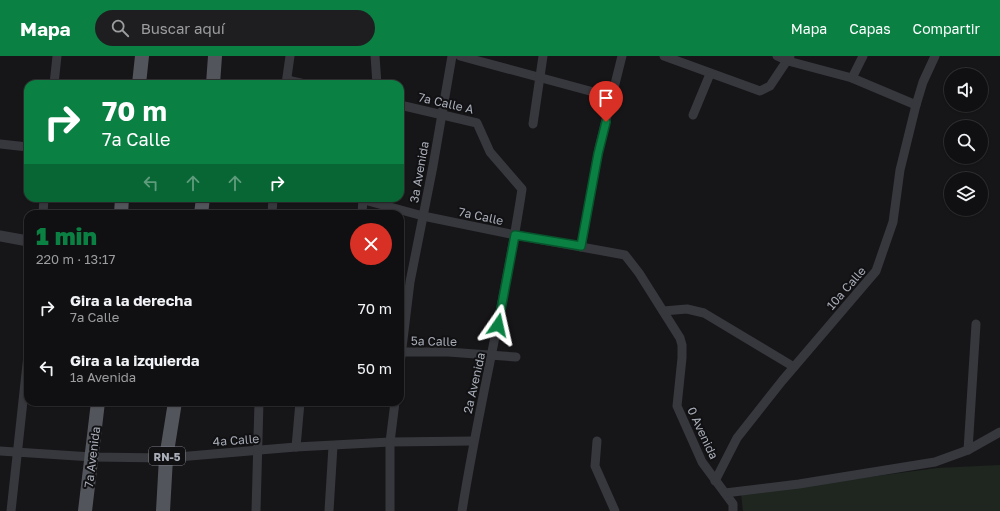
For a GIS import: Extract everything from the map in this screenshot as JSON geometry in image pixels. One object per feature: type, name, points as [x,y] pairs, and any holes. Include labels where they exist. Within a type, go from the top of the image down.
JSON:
[{"type":"main road","points":[[139,80],[142,56]]},
{"type":"main road","points":[[213,80],[215,56]]},
{"type":"main road","name":"7a Avenida","points":[[85,511],[98,406]]},
{"type":"main road","name":"RN-5","points":[[163,511],[166,458],[174,406]]},
{"type":"street","points":[[54,80],[57,56]]},
{"type":"street","points":[[286,80],[290,56]]},
{"type":"street","points":[[375,56],[377,80]]},
{"type":"street","name":"3a Avenida","points":[[404,324],[410,282],[452,56]]},
{"type":"street","points":[[460,56],[612,96]]},
{"type":"street","points":[[533,124],[543,56]]},
{"type":"street","points":[[581,246],[599,148],[622,56]]},
{"type":"street","points":[[664,56],[760,91],[770,86],[789,58]]},
{"type":"street","points":[[778,56],[789,58],[852,78],[916,105]]},
{"type":"street","points":[[852,78],[863,56]]},
{"type":"street","name":"10a Calle","points":[[715,481],[737,438],[794,367],[876,271],[893,222],[900,170],[916,105],[923,82],[935,56]]},
{"type":"street","points":[[693,115],[710,74]]},
{"type":"street","name":"7a Calle A","points":[[404,107],[479,124],[490,152],[522,189]]},
{"type":"street","points":[[0,144],[24,147]]},
{"type":"street","name":"2a Avenida","points":[[462,511],[473,441],[493,354],[522,189]]},
{"type":"street","name":"7a Calle","points":[[375,202],[402,210]]},
{"type":"street","name":"7a Calle","points":[[404,210],[423,216],[515,235],[625,255]]},
{"type":"street","points":[[0,236],[24,240]]},
{"type":"street","name":"0 Avenida","points":[[625,255],[639,273],[680,338],[682,345],[678,406],[702,462],[733,504],[733,511]]},
{"type":"street","points":[[663,311],[687,309],[708,314],[794,367]]},
{"type":"street","points":[[968,450],[976,324]]},
{"type":"street","name":"5a Calle","points":[[404,352],[493,354],[516,357]]},
{"type":"street","points":[[11,511],[24,394]]},
{"type":"street","points":[[256,511],[259,406]]},
{"type":"street","points":[[296,447],[300,406]]},
{"type":"street","points":[[390,511],[390,442],[394,406]]},
{"type":"street","points":[[725,493],[799,484],[935,462],[968,450],[1000,432]]},
{"type":"street","points":[[597,440],[595,466],[615,511]]},
{"type":"street","name":"4a Calle","points":[[0,451],[92,457],[166,458],[296,447],[390,442],[473,441]]},
{"type":"street","points":[[329,511],[333,446]]},
{"type":"shaded area","points":[[1000,465],[1000,511],[743,511],[741,494],[937,468]]},
{"type":"route","points":[[498,325],[515,235],[581,246],[598,154],[606,122]]}]
